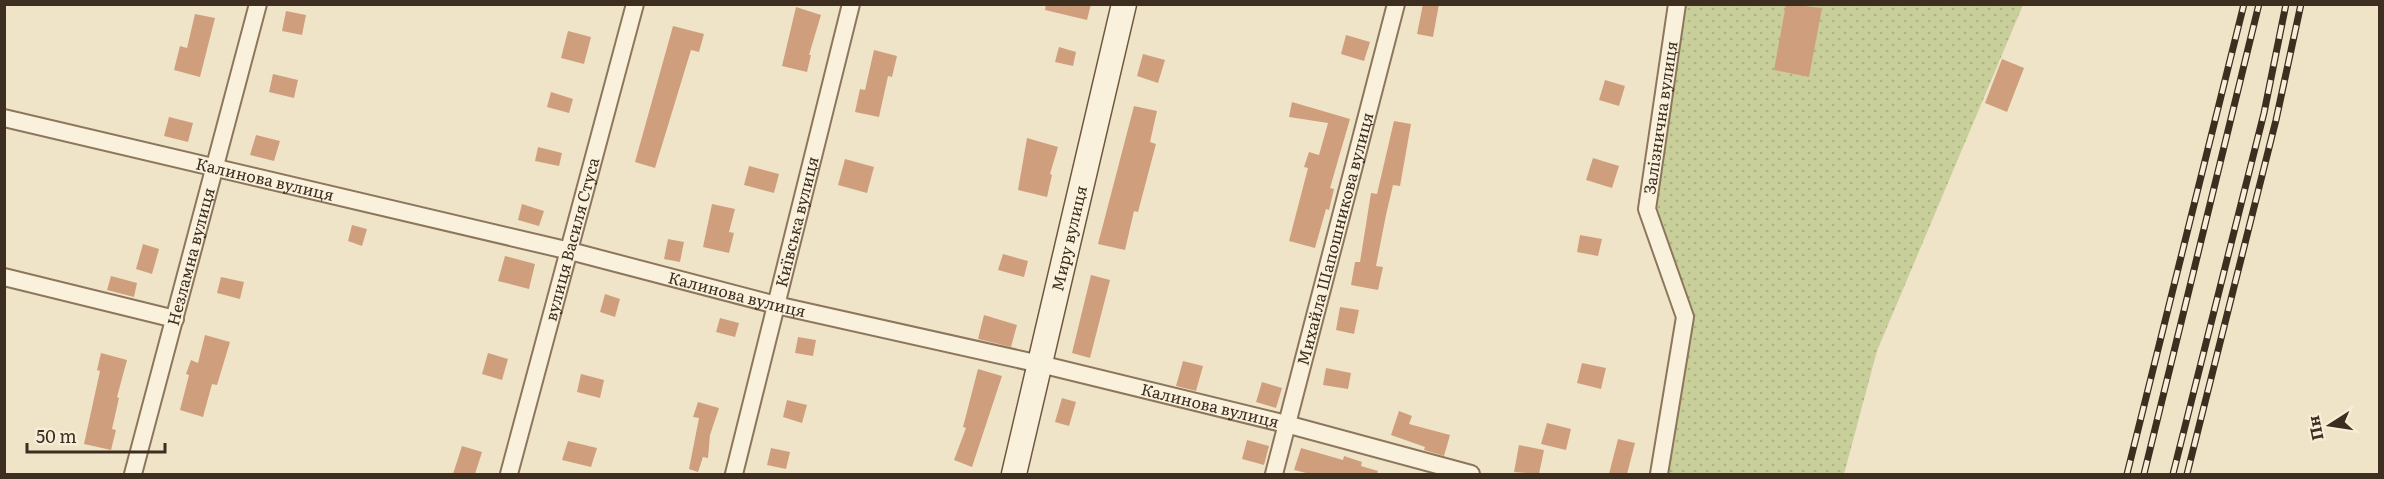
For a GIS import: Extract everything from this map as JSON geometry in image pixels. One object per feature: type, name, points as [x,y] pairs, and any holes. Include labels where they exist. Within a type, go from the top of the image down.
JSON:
[{"type":"main road","name":"Миру вулиця","points":[[1014,474],[1124,4]]},
{"type":"street","name":"Незламна вулиця","points":[[133,474],[258,4]]},
{"type":"street","name":"вулиця Василя Стуса","points":[[509,474],[635,4]]},
{"type":"street","name":"Київська вулиця","points":[[734,474],[851,4]]},
{"type":"street","name":"Михайла Шапошникова вулиця","points":[[1274,474],[1396,4]]},
{"type":"street","name":"Залізнична вулиця","points":[[1659,474],[1684,317],[1647,209],[1677,4]]},
{"type":"street","name":"Калинова вулиця","points":[[4,118],[570,251],[776,306],[1040,364],[1286,424],[1471,474]]},
{"type":"street","points":[[4,277],[175,318]]},
{"type":"green space","points":[[1677,5],[2023,5],[1877,351],[1844,474],[1659,474],[1685,317],[1647,209]]},
{"type":"building","points":[[1046,4],[1091,4],[1087,20],[1045,10]]},
{"type":"building","points":[[1423,4],[1439,4],[1433,37],[1417,34]]},
{"type":"building","points":[[1786,4],[1822,8],[1809,77],[1774,70]]},
{"type":"building","points":[[796,7],[821,15],[809,55],[811,55],[807,72],[782,66]]},
{"type":"building","points":[[286,11],[306,15],[302,35],[282,31]]},
{"type":"building","points":[[195,14],[215,18],[200,77],[174,70],[180,46],[187,48]]},
{"type":"building","points":[[673,26],[704,34],[699,52],[691,50],[655,168],[635,162]]},
{"type":"building","points":[[568,31],[591,37],[584,64],[561,58]]},
{"type":"building","points":[[1346,35],[1370,42],[1364,61],[1341,54]]},
{"type":"building","points":[[1059,47],[1076,52],[1073,66],[1055,62]]},
{"type":"building","points":[[874,50],[897,56],[892,77],[888,76],[879,117],[855,112],[860,89],[865,90]]},
{"type":"building","points":[[1143,54],[1165,60],[1158,83],[1137,76]]},
{"type":"building","points":[[2002,59],[2024,68],[2007,112],[1985,103]]},
{"type":"building","points":[[273,74],[298,80],[294,98],[269,92]]},
{"type":"building","points":[[1605,80],[1625,86],[1619,106],[1599,100]]},
{"type":"building","points":[[551,92],[573,99],[569,113],[547,107]]},
{"type":"building","points":[[1292,102],[1350,119],[1330,188],[1334,189],[1329,210],[1326,209],[1315,248],[1289,241],[1308,168],[1304,167],[1309,152],[1319,155],[1328,123],[1289,117]]},
{"type":"building","points":[[1134,106],[1157,111],[1150,142],[1156,144],[1138,212],[1134,211],[1125,250],[1098,244]]},
{"type":"building","points":[[169,117],[193,123],[188,142],[164,136]]},
{"type":"building","points":[[1394,121],[1411,124],[1400,186],[1393,185],[1386,215],[1376,266],[1383,267],[1378,290],[1351,285],[1355,262],[1360,262],[1371,193],[1377,194]]},
{"type":"building","points":[[256,135],[280,141],[274,161],[250,155]]},
{"type":"building","points":[[1027,138],[1058,147],[1050,174],[1052,175],[1047,197],[1018,190]]},
{"type":"building","points":[[538,147],[562,153],[559,166],[535,161]]},
{"type":"building","points":[[1593,158],[1619,166],[1612,188],[1586,180]]},
{"type":"building","points":[[845,159],[874,167],[867,193],[838,185]]},
{"type":"building","points":[[749,166],[779,174],[774,193],[744,185]]},
{"type":"building","points":[[522,204],[544,211],[539,226],[518,220]]},
{"type":"building","points":[[712,204],[735,209],[729,232],[734,233],[729,253],[703,247]]},
{"type":"building","points":[[352,225],[367,229],[362,246],[348,241]]},
{"type":"building","points":[[1580,235],[1602,239],[1598,256],[1577,252]]},
{"type":"building","points":[[668,239],[684,242],[680,262],[664,259]]},
{"type":"building","points":[[143,244],[159,249],[152,274],[136,269]]},
{"type":"building","points":[[1003,254],[1028,261],[1024,277],[998,270]]},
{"type":"building","points":[[505,256],[535,264],[529,289],[498,281]]},
{"type":"building","points":[[1091,275],[1110,280],[1090,358],[1072,353]]},
{"type":"building","points":[[111,276],[137,283],[134,297],[107,290]]},
{"type":"building","points":[[221,277],[244,282],[240,299],[217,293]]},
{"type":"building","points":[[605,294],[620,299],[615,317],[600,312]]},
{"type":"building","points":[[1340,307],[1359,310],[1354,334],[1336,330]]},
{"type":"building","points":[[984,315],[1017,325],[1011,347],[978,339]]},
{"type":"building","points":[[720,318],[739,323],[735,337],[716,332]]},
{"type":"building","points":[[205,335],[230,342],[217,385],[212,384],[203,417],[180,410],[189,375],[186,374],[191,360],[198,363]]},
{"type":"building","points":[[798,337],[816,340],[813,356],[795,353]]},
{"type":"building","points":[[101,353],[127,360],[117,397],[119,398],[112,429],[116,430],[111,450],[84,444],[100,371],[97,370]]},
{"type":"building","points":[[488,353],[508,359],[502,380],[482,374]]},
{"type":"building","points":[[1183,361],[1203,366],[1196,391],[1176,386]]},
{"type":"building","points":[[1582,363],[1606,368],[1601,389],[1577,383]]},
{"type":"building","points":[[1326,368],[1351,373],[1348,389],[1323,385]]},
{"type":"building","points":[[978,369],[1002,376],[972,467],[954,460],[966,428],[963,427]]},
{"type":"building","points":[[581,374],[604,380],[600,398],[577,392]]},
{"type":"building","points":[[1262,382],[1282,388],[1276,408],[1256,402]]},
{"type":"building","points":[[1062,398],[1076,402],[1069,426],[1055,422]]},
{"type":"building","points":[[787,400],[807,405],[802,423],[783,417]]},
{"type":"building","points":[[698,402],[719,408],[710,435],[708,458],[703,457],[698,472],[689,469],[699,418],[693,417]]},
{"type":"building","points":[[1399,411],[1412,416],[1409,424],[1450,435],[1444,456],[1391,435]]},
{"type":"building","points":[[1547,423],[1571,429],[1566,450],[1541,444]]},
{"type":"building","points":[[1618,439],[1635,443],[1627,474],[1609,474]]},
{"type":"building","points":[[1247,440],[1269,446],[1264,465],[1242,459]]},
{"type":"building","points":[[568,441],[597,448],[591,467],[562,460]]},
{"type":"building","points":[[1519,445],[1544,450],[1539,474],[1514,472]]},
{"type":"building","points":[[462,446],[482,452],[475,474],[453,474]]},
{"type":"building","points":[[771,448],[790,452],[786,469],[767,465]]},
{"type":"building","points":[[1301,448],[1343,460],[1344,456],[1362,462],[1361,466],[1378,471],[1377,474],[1310,474],[1294,470]]},
{"type":"railway","points":[[2127,474],[2244,4]]},
{"type":"railway","points":[[2144,474],[2259,4]]},
{"type":"railway","points":[[2173,474],[2264,113],[2286,4]]},
{"type":"railway","points":[[2187,474],[2276,120],[2301,4]]}]
